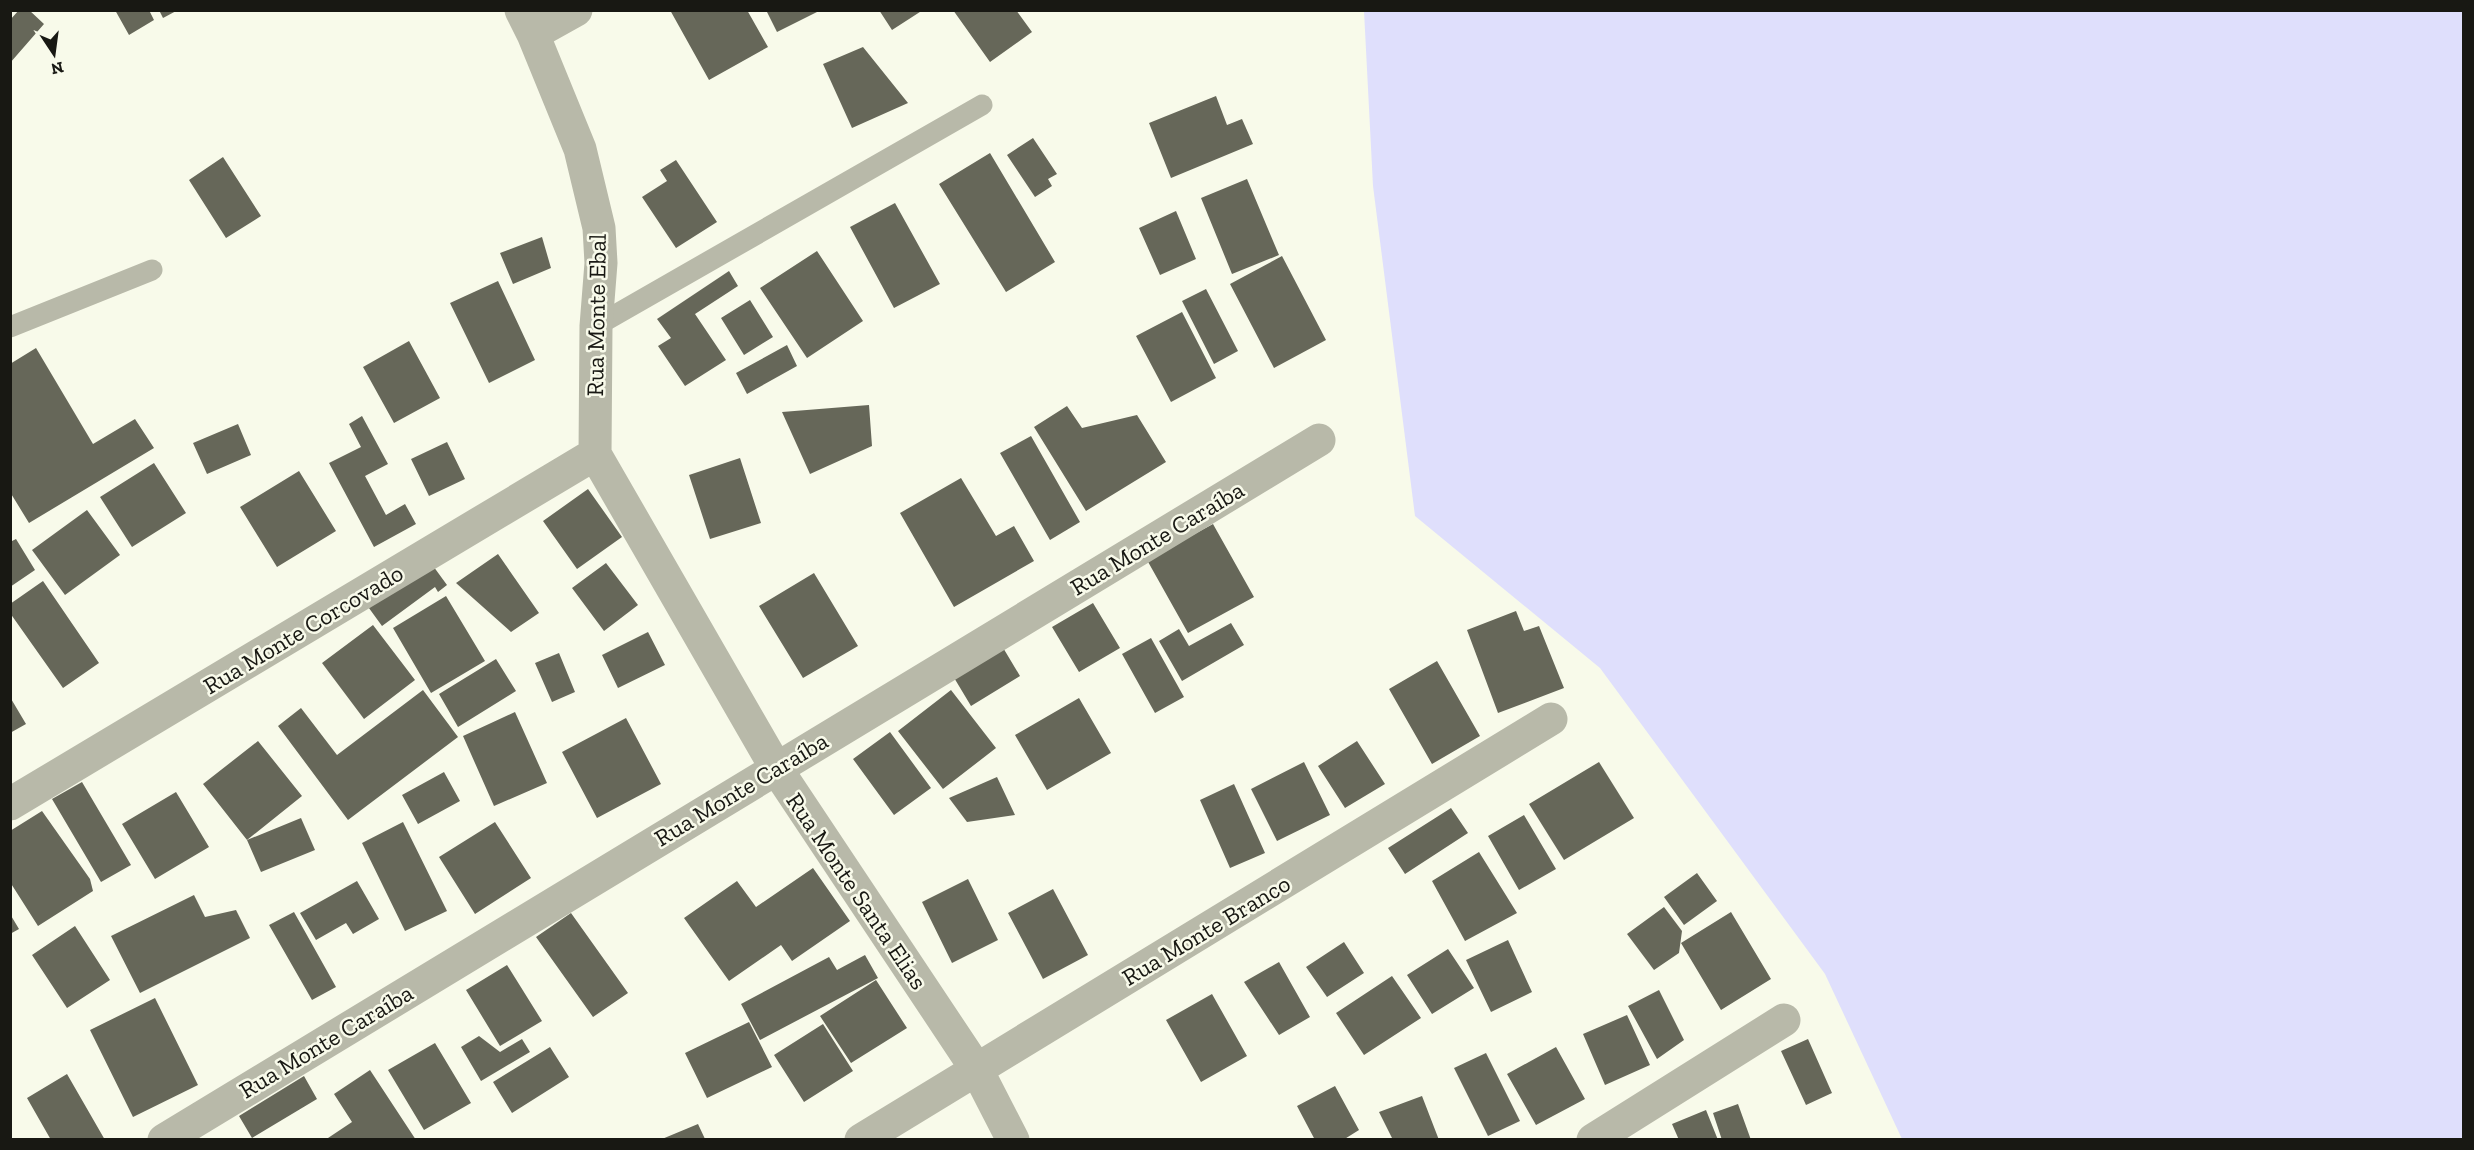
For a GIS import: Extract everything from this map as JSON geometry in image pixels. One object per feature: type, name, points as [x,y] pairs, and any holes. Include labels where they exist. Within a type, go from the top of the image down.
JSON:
[{"type":"street","points":[[527,22],[576,10]]},
{"type":"street","name":"Rua Monte Ebal","points":[[527,22],[580,148],[599,228],[601,263],[596,326],[595,454]]},
{"type":"street","name":"Rua Monte Caraíba","points":[[164,1140],[1319,440]]},
{"type":"street","name":"Rua Monte Santa Elias","points":[[595,454],[776,768],[977,1070],[1013,1140]]},
{"type":"street","name":"Rua Monte Corcovado","points":[[10,804],[595,454]]},
{"type":"street","name":"Rua Monte Branco","points":[[861,1140],[1551,719]]},
{"type":"street","points":[[1593,1140],[1784,1020]]},
{"type":"lane","points":[[596,326],[982,105]]},
{"type":"lane","points":[[10,327],[152,270]]},
{"type":"shaded area","points":[[1364,11],[2463,11],[2463,1139],[1902,1139],[1825,974],[1600,668],[1415,516],[1373,186]]},
{"type":"building","points":[[19,10],[29,10],[44,24],[10,63],[10,20]]},
{"type":"building","points":[[115,10],[149,10],[154,20],[129,35]]},
{"type":"building","points":[[159,10],[178,10],[163,18]]},
{"type":"building","points":[[670,10],[747,10],[768,47],[709,80]]},
{"type":"building","points":[[766,10],[821,10],[777,32]]},
{"type":"building","points":[[879,10],[923,10],[892,30]]},
{"type":"building","points":[[953,10],[1016,10],[1032,32],[990,62]]},
{"type":"building","points":[[863,47],[908,103],[852,128],[823,64]]},
{"type":"building","points":[[1216,96],[1227,125],[1242,119],[1253,144],[1171,178],[1149,123]]},
{"type":"building","points":[[1033,138],[1057,174],[1048,179],[1052,186],[1035,197],[1007,155]]},
{"type":"building","points":[[990,153],[1055,262],[1006,292],[939,184]]},
{"type":"building","points":[[223,157],[261,216],[226,238],[189,180]]},
{"type":"building","points":[[676,160],[717,222],[676,248],[642,197],[667,181],[660,170]]},
{"type":"building","points":[[1247,179],[1279,255],[1232,274],[1201,198]]},
{"type":"building","points":[[895,203],[940,284],[894,308],[850,227]]},
{"type":"building","points":[[1176,211],[1196,259],[1160,275],[1139,228]]},
{"type":"building","points":[[542,237],[551,268],[513,284],[500,253]]},
{"type":"building","points":[[817,251],[863,321],[807,358],[760,288]]},
{"type":"building","points":[[1282,256],[1326,340],[1274,368],[1230,284]]},
{"type":"building","points":[[729,271],[738,286],[695,314],[726,360],[685,386],[658,346],[671,338],[657,319]]},
{"type":"building","points":[[498,281],[535,360],[489,383],[450,303]]},
{"type":"building","points":[[1206,289],[1238,351],[1214,364],[1182,301]]},
{"type":"building","points":[[750,300],[773,337],[744,355],[721,318]]},
{"type":"building","points":[[1182,312],[1216,378],[1171,402],[1136,336]]},
{"type":"building","points":[[409,341],[440,398],[394,423],[363,367]]},
{"type":"building","points":[[787,345],[797,366],[747,394],[736,373]]},
{"type":"building","points":[[36,348],[93,444],[135,419],[154,448],[29,523],[10,492],[10,364]]},
{"type":"building","points":[[869,405],[872,446],[810,474],[782,412]]},
{"type":"building","points":[[1067,406],[1082,428],[1137,415],[1166,462],[1086,511],[1034,427]]},
{"type":"building","points":[[362,416],[388,464],[365,476],[386,515],[405,504],[416,524],[374,547],[329,463],[361,447],[349,424]]},
{"type":"building","points":[[238,424],[251,455],[207,474],[193,443]]},
{"type":"building","points":[[1031,436],[1080,522],[1050,540],[1000,453]]},
{"type":"building","points":[[447,442],[465,479],[429,496],[411,459]]},
{"type":"building","points":[[740,458],[761,523],[710,539],[689,475]]},
{"type":"building","points":[[154,463],[186,513],[132,547],[100,497]]},
{"type":"building","points":[[299,471],[336,531],[277,567],[240,507]]},
{"type":"building","points":[[961,478],[996,536],[1014,526],[1034,561],[954,607],[900,513]]},
{"type":"building","points":[[588,489],[622,537],[577,569],[543,521]]},
{"type":"building","points":[[87,510],[120,555],[65,595],[32,550]]},
{"type":"building","points":[[1213,524],[1254,597],[1188,633],[1147,560]]},
{"type":"building","points":[[16,539],[35,570],[10,587],[10,542]]},
{"type":"building","points":[[498,554],[539,613],[511,632],[456,583]]},
{"type":"building","points":[[428,559],[447,585],[438,592],[435,587],[382,626],[366,604]]},
{"type":"building","points":[[606,563],[638,605],[604,631],[572,588]]},
{"type":"building","points":[[814,573],[858,646],[803,678],[759,606]]},
{"type":"building","points":[[43,581],[99,663],[63,688],[10,613],[10,604]]},
{"type":"building","points":[[446,596],[485,661],[431,693],[393,628]]},
{"type":"building","points":[[1093,603],[1120,648],[1079,672],[1052,627]]},
{"type":"building","points":[[1516,611],[1524,631],[1539,626],[1564,688],[1498,713],[1467,630]]},
{"type":"building","points":[[1231,623],[1244,645],[1182,681],[1159,641],[1179,629],[1189,646]]},
{"type":"building","points":[[373,625],[415,680],[364,719],[322,663]]},
{"type":"building","points":[[648,632],[665,665],[618,688],[602,655]]},
{"type":"building","points":[[1151,638],[1184,697],[1155,713],[1122,654]]},
{"type":"building","points":[[1002,646],[1020,676],[971,706],[953,676]]},
{"type":"building","points":[[559,653],[575,692],[552,702],[535,663]]},
{"type":"building","points":[[496,659],[516,691],[458,727],[439,694]]},
{"type":"building","points":[[1437,661],[1480,736],[1432,764],[1389,689]]},
{"type":"building","points":[[423,690],[458,737],[348,820],[278,726],[301,708],[337,755]]},
{"type":"building","points":[[951,690],[996,748],[943,789],[898,731]]},
{"type":"building","points":[[10,697],[26,724],[10,733]]},
{"type":"building","points":[[1079,698],[1111,753],[1047,790],[1015,735]]},
{"type":"building","points":[[515,712],[547,783],[494,806],[463,736]]},
{"type":"building","points":[[626,718],[661,784],[597,818],[562,752]]},
{"type":"building","points":[[890,732],[931,788],[894,815],[853,759]]},
{"type":"building","points":[[258,741],[302,796],[247,840],[203,784]]},
{"type":"building","points":[[1357,741],[1385,784],[1345,808],[1318,766]]},
{"type":"building","points":[[1304,762],[1330,815],[1277,841],[1251,789]]},
{"type":"building","points":[[1599,762],[1634,818],[1564,860],[1529,804]]},
{"type":"building","points":[[444,772],[460,801],[418,824],[402,795]]},
{"type":"building","points":[[997,777],[1015,815],[967,822],[949,798]]},
{"type":"building","points":[[82,782],[131,865],[101,882],[52,799]]},
{"type":"building","points":[[1234,784],[1265,853],[1230,868],[1200,800]]},
{"type":"building","points":[[176,792],[209,847],[155,879],[122,824]]},
{"type":"building","points":[[1451,808],[1468,833],[1405,874],[1388,848]]},
{"type":"building","points":[[42,811],[90,879],[93,891],[38,926],[10,882],[10,831]]},
{"type":"building","points":[[1524,815],[1556,869],[1519,890],[1488,836]]},
{"type":"building","points":[[301,818],[315,850],[261,872],[247,840]]},
{"type":"building","points":[[403,822],[447,911],[405,931],[362,843]]},
{"type":"building","points":[[495,822],[531,878],[475,914],[439,857]]},
{"type":"building","points":[[1479,852],[1517,913],[1465,941],[1432,881]]},
{"type":"building","points":[[813,868],[850,921],[792,961],[781,945],[729,981],[684,918],[737,881],[756,907]]},
{"type":"building","points":[[1697,873],[1717,901],[1684,925],[1664,897]]},
{"type":"building","points":[[968,879],[998,940],[952,963],[922,902]]},
{"type":"building","points":[[357,881],[379,919],[353,934],[346,923],[316,940],[300,913]]},
{"type":"building","points":[[1053,889],[1088,955],[1043,979],[1008,913]]},
{"type":"building","points":[[194,895],[205,917],[236,910],[250,938],[140,993],[111,936]]},
{"type":"building","points":[[1664,907],[1682,931],[1679,953],[1654,970],[1627,934]]},
{"type":"building","points":[[294,912],[336,987],[312,1000],[269,925]]},
{"type":"building","points":[[1731,912],[1771,979],[1721,1010],[1681,943]]},
{"type":"building","points":[[571,913],[628,993],[593,1017],[536,937]]},
{"type":"building","points":[[10,914],[19,929],[10,934]]},
{"type":"building","points":[[75,926],[110,980],[67,1008],[32,955]]},
{"type":"building","points":[[1508,940],[1532,992],[1491,1012],[1466,960]]},
{"type":"building","points":[[1344,942],[1364,973],[1327,997],[1306,967]]},
{"type":"building","points":[[1448,949],[1474,988],[1432,1014],[1407,975]]},
{"type":"building","points":[[865,955],[878,978],[760,1040],[741,1004],[829,957],[837,970]]},
{"type":"building","points":[[1279,962],[1310,1017],[1279,1035],[1244,982]]},
{"type":"building","points":[[507,965],[542,1021],[500,1046],[466,990]]},
{"type":"building","points":[[1392,976],[1421,1018],[1364,1055],[1336,1013]]},
{"type":"building","points":[[876,980],[907,1028],[851,1063],[820,1016]]},
{"type":"building","points":[[1659,990],[1684,1040],[1657,1059],[1628,1006]]},
{"type":"building","points":[[1212,994],[1247,1056],[1201,1082],[1166,1020]]},
{"type":"building","points":[[155,998],[198,1085],[133,1117],[90,1030]]},
{"type":"building","points":[[1627,1015],[1650,1065],[1605,1085],[1583,1034]]},
{"type":"building","points":[[749,1022],[772,1067],[707,1098],[685,1053]]},
{"type":"building","points":[[823,1024],[853,1071],[804,1102],[774,1055]]},
{"type":"building","points":[[479,1036],[500,1052],[522,1039],[530,1052],[481,1081],[461,1047]]},
{"type":"building","points":[[1808,1039],[1832,1093],[1806,1105],[1781,1051]]},
{"type":"building","points":[[435,1043],[471,1103],[424,1130],[388,1070]]},
{"type":"building","points":[[550,1047],[569,1077],[512,1113],[493,1082]]},
{"type":"building","points":[[1556,1047],[1585,1099],[1536,1125],[1507,1074]]},
{"type":"building","points":[[1486,1053],[1520,1121],[1488,1136],[1454,1068]]},
{"type":"building","points":[[370,1070],[416,1140],[325,1140],[352,1122],[334,1094]]},
{"type":"building","points":[[67,1074],[105,1140],[51,1140],[27,1098]]},
{"type":"building","points":[[304,1076],[317,1099],[252,1138],[239,1116]]},
{"type":"building","points":[[1335,1086],[1359,1130],[1343,1140],[1315,1140],[1297,1106]]},
{"type":"building","points":[[1422,1096],[1439,1140],[1393,1140],[1379,1112]]},
{"type":"building","points":[[1738,1104],[1751,1140],[1722,1140],[1713,1113]]},
{"type":"building","points":[[1706,1110],[1718,1140],[1679,1140],[1672,1124]]},
{"type":"building","points":[[698,1124],[705,1139],[662,1139]]}]
